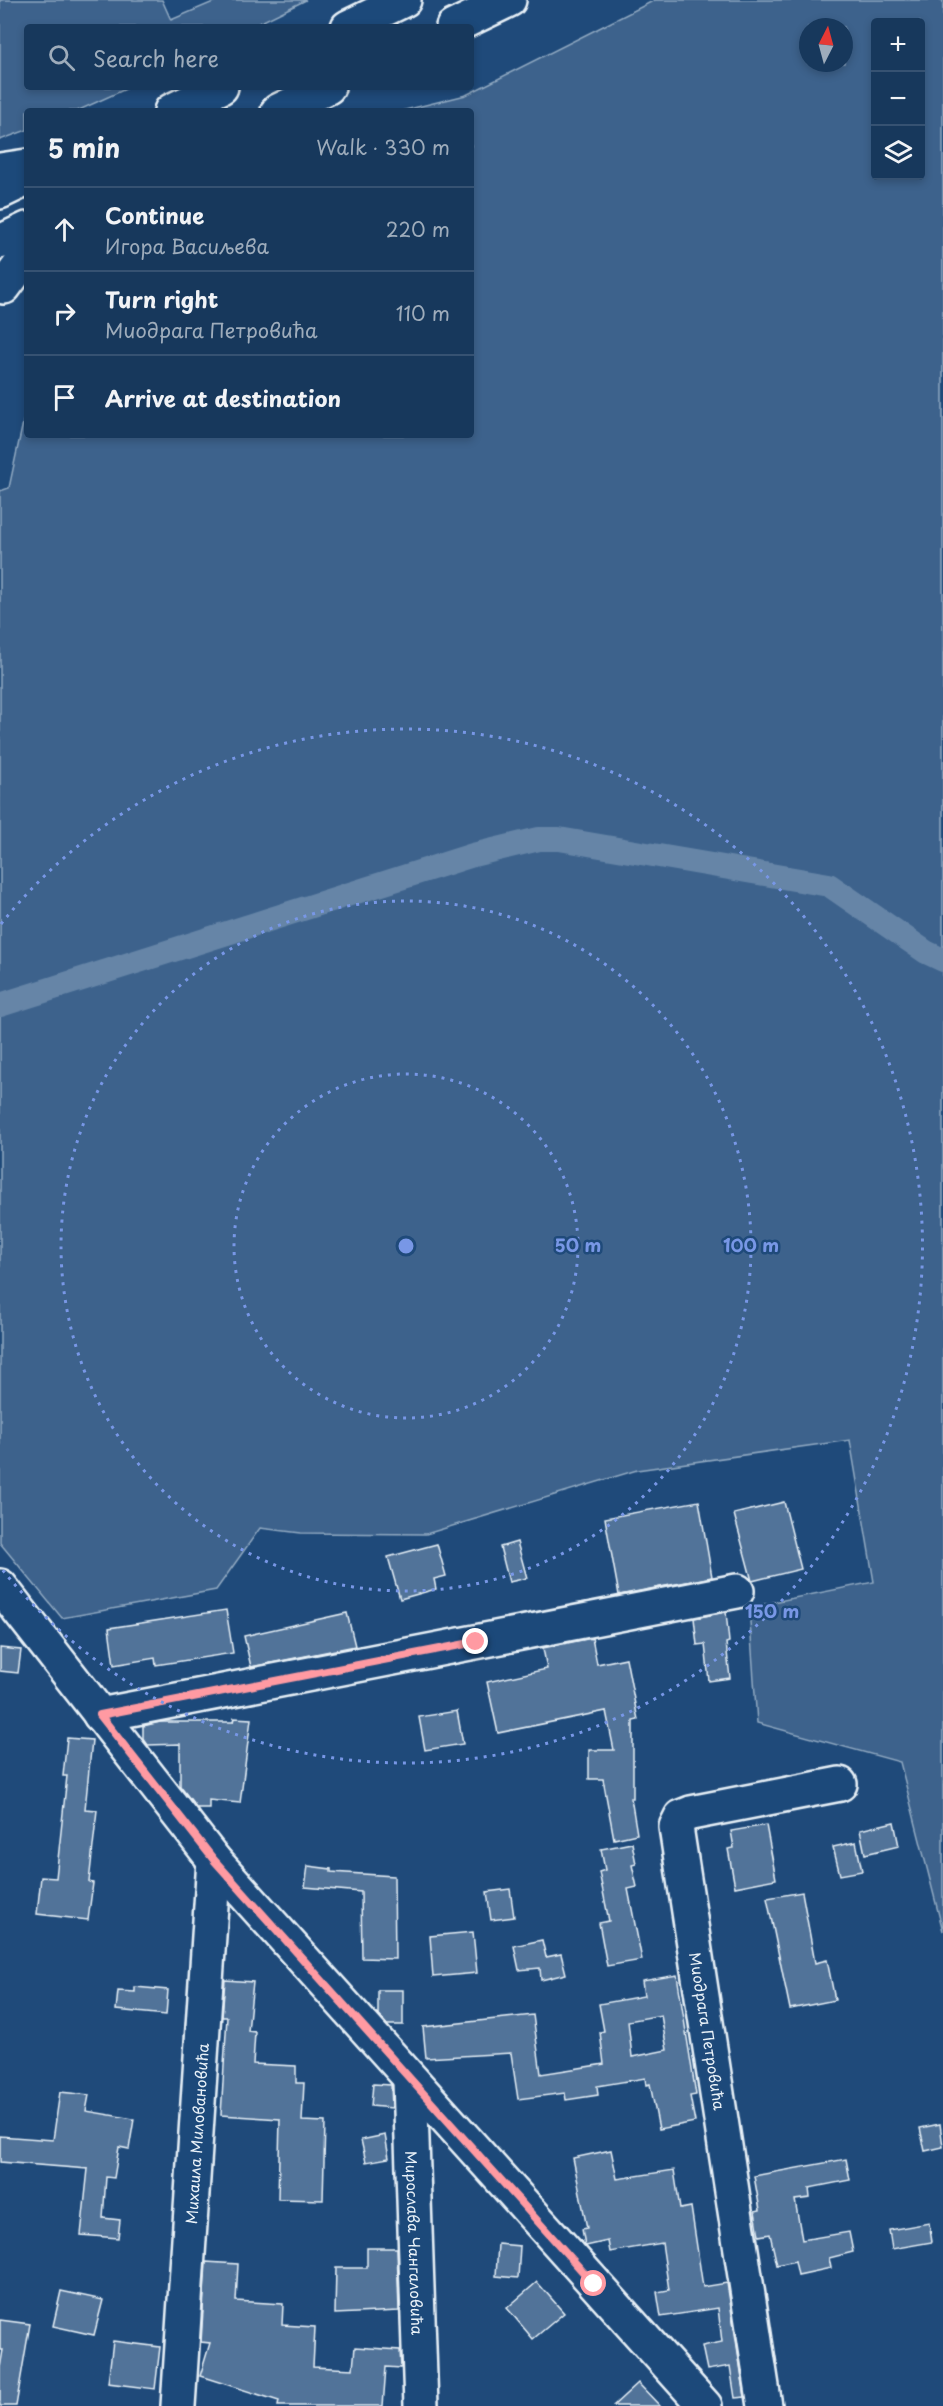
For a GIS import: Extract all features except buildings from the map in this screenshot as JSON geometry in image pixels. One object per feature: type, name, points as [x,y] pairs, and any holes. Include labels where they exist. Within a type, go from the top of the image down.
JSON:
[{"type":"street","points":[[354,24],[404,0]]},
{"type":"street","points":[[459,24],[509,0]]},
{"type":"street","points":[[177,108],[215,90]]},
{"type":"street","points":[[284,108],[322,90]]},
{"type":"street","points":[[0,170],[24,166]]},
{"type":"street","points":[[0,192],[24,180]]},
{"type":"street","points":[[0,242],[24,230]]},
{"type":"street","points":[[1,292],[24,260]]},
{"type":"street","points":[[0,1586],[214,1860],[410,2081],[705,2406]]},
{"type":"street","points":[[100,1715],[737,1591]]},
{"type":"street","name":"Миодрага Петровића","points":[[765,2406],[676,1827],[681,1817],[691,1813],[840,1784]]},
{"type":"street","name":"Михаила Миловановића","points":[[178,2406],[214,1860]]},
{"type":"street","name":"Мирослава Чангаловића","points":[[410,2081],[421,2406]]},
{"type":"shaded area","points":[[0,0],[162,0],[171,20],[218,0],[306,0],[257,24],[24,24],[24,90],[123,90],[84,108],[24,108],[24,131],[0,140]]},
{"type":"shaded area","points":[[655,0],[943,0],[943,1931],[900,1762],[757,1723],[749,1607],[874,1582],[850,1440],[637,1470],[426,1534],[301,1533],[260,1528],[216,1590],[62,1618],[0,1543],[0,491],[9,488],[24,418],[24,438],[474,438],[474,108],[413,108],[466,95]]},
{"type":"waterway","points":[[0,1005],[473,855],[539,839],[559,839],[829,885],[926,952],[943,960]]},
{"type":"route","points":[[476,1642],[100,1715],[214,1860],[594,2284]]}]
